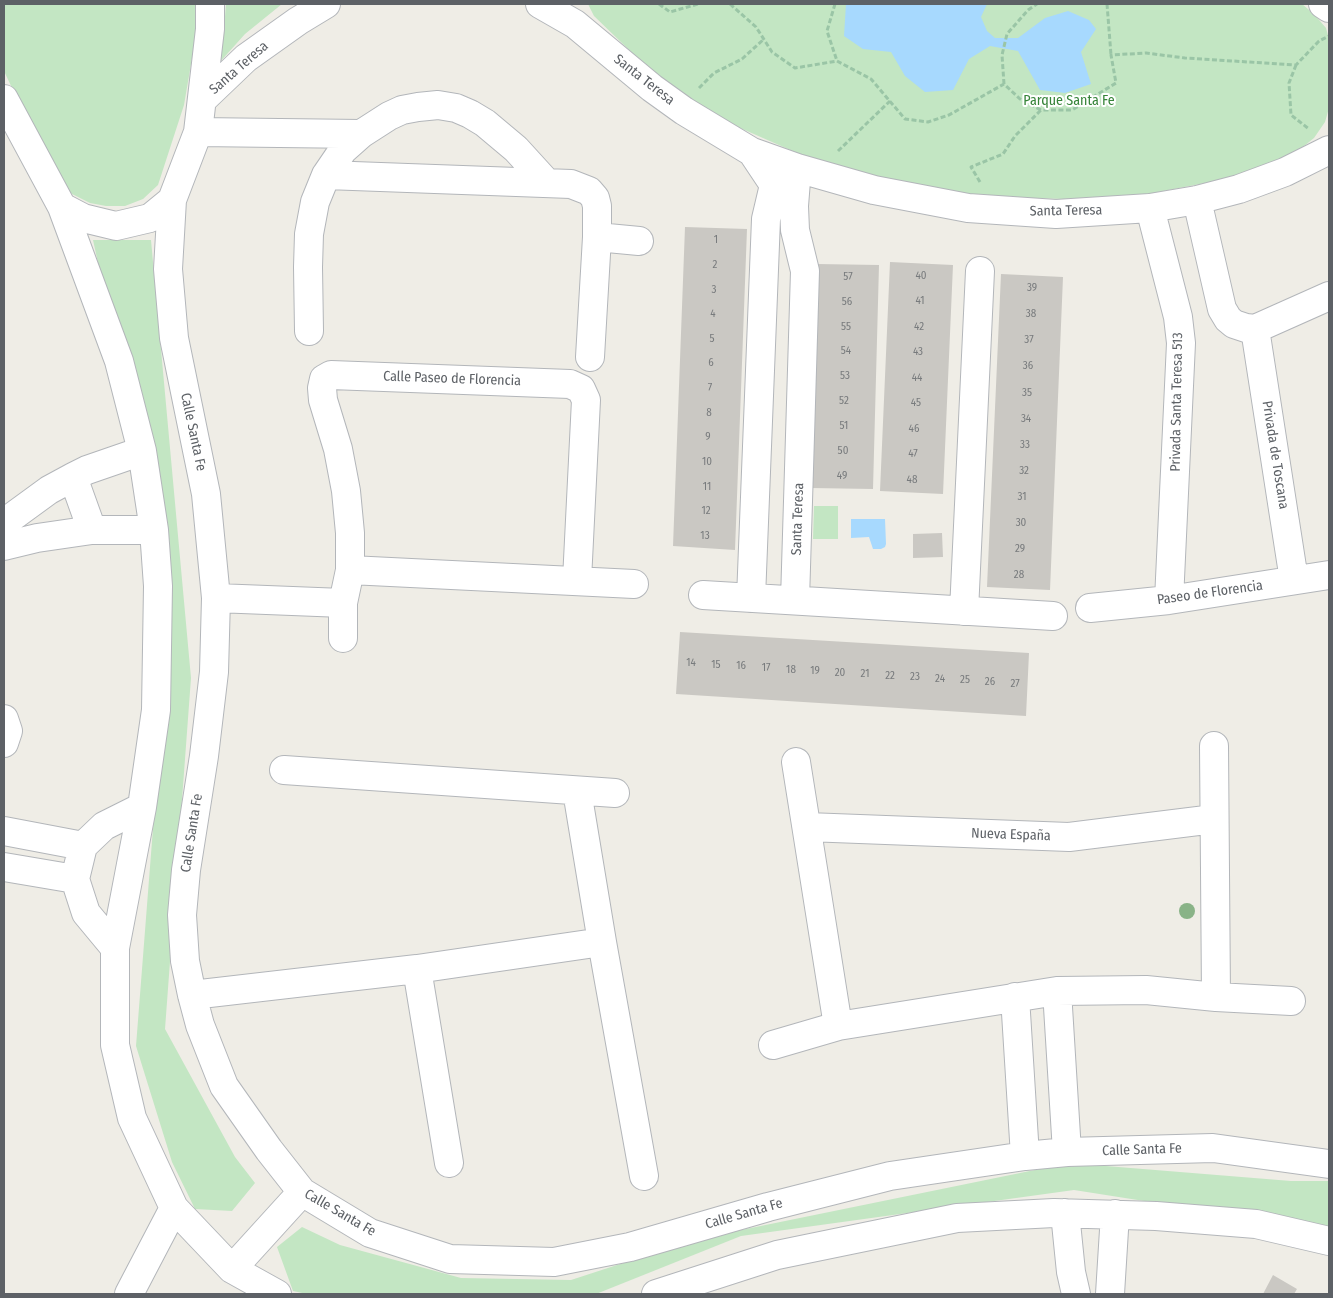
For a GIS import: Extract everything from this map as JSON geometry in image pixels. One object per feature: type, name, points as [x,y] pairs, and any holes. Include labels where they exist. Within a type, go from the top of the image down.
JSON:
[{"type":"street","points":[[62,207],[83,218],[116,226],[150,218],[172,200],[198,132],[210,29],[210,4]]},
{"type":"street","name":"Santa Teresa","points":[[202,100],[246,58],[298,21],[326,4]]},
{"type":"street","name":"Santa Teresa","points":[[540,4],[572,14],[652,88],[684,111],[752,152],[874,190],[968,208],[1056,214],[1150,208],[1197,200],[1239,189],[1285,172],[1326,145]]},
{"type":"street","points":[[1323,4],[1329,8]]},
{"type":"street","points":[[4,99],[62,207],[119,361],[142,451],[154,530],[158,586],[156,710],[142,807],[115,948],[115,1045],[132,1118],[174,1208],[232,1268],[277,1294]]},
{"type":"street","points":[[309,330],[309,234],[314,202],[326,175],[343,150],[361,134],[389,116],[402,110],[438,105],[456,108],[485,123],[510,144],[547,183]]},
{"type":"street","points":[[198,132],[361,134]]},
{"type":"street","name":"Santa Teresa","points":[[751,598],[766,219],[774,185],[752,152]]},
{"type":"street","name":"Santa Teresa","points":[[795,600],[805,271],[794,230],[794,206],[806,170]]},
{"type":"street","points":[[326,175],[571,184],[589,190],[595,198],[597,238],[590,357]]},
{"type":"street","name":"Calle Santa Fe","points":[[172,200],[168,269],[174,338],[206,494],[216,598],[214,672],[204,756],[186,870],[182,915],[185,960],[200,1025],[224,1086],[269,1150],[302,1192],[370,1233],[450,1259],[554,1262],[630,1247],[768,1207],[890,1176],[1025,1156],[1066,1152],[1213,1148],[1329,1164]]},
{"type":"street","points":[[1197,200],[1222,309],[1234,324],[1255,329],[1329,296]]},
{"type":"street","name":"Privada Santa Teresa 513","points":[[1150,208],[1178,317],[1181,343],[1170,600]]},
{"type":"street","points":[[597,238],[638,241]]},
{"type":"street","points":[[964,611],[980,271]]},
{"type":"street","name":"Privada de Toscana","points":[[1255,329],[1294,580]]},
{"type":"street","name":"Calle Paseo de Florencia","points":[[343,638],[343,603],[350,570],[350,533],[346,491],[338,449],[323,400],[322,388],[324,379],[331,375],[570,384],[582,389],[586,400],[577,580]]},
{"type":"street","points":[[759,406],[801,407]]},
{"type":"street","points":[[4,525],[12,517],[50,490],[73,477],[87,470],[142,451]]},
{"type":"street","points":[[73,477],[92,530]]},
{"type":"street","points":[[4,546],[37,538],[92,530],[154,530]]},
{"type":"street","points":[[350,570],[634,584]]},
{"type":"street","name":"Paseo de Florencia","points":[[1090,608],[1170,600],[1329,575]]},
{"type":"street","points":[[703,595],[1052,616]]},
{"type":"street","points":[[216,598],[343,603]]},
{"type":"street","points":[[4,719],[8,731],[4,743]]},
{"type":"street","points":[[1214,746],[1216,997]]},
{"type":"street","points":[[796,762],[838,1026]]},
{"type":"street","points":[[284,770],[615,793]]},
{"type":"street","points":[[577,791],[644,1176]]},
{"type":"street","points":[[115,948],[86,913],[75,879],[83,846],[104,826],[142,807]]},
{"type":"street","name":"Nueva España","points":[[807,827],[1068,837],[1214,819]]},
{"type":"street","points":[[4,832],[83,846]]},
{"type":"street","points":[[4,867],[75,879]]},
{"type":"street","points":[[192,996],[417,969],[602,942]]},
{"type":"street","points":[[417,969],[449,1163]]},
{"type":"street","points":[[773,1046],[838,1026],[1057,991],[1146,990],[1216,997],[1292,1001]]},
{"type":"street","points":[[1057,991],[1066,1152]]},
{"type":"street","points":[[1015,997],[1025,1156]]},
{"type":"street","points":[[232,1268],[302,1192]]},
{"type":"street","points":[[129,1294],[174,1208]]},
{"type":"street","points":[[1065,1213],[1071,1272],[1076,1294]]},
{"type":"street","points":[[656,1294],[705,1287],[777,1255],[957,1218],[1065,1213],[1156,1216],[1256,1224],[1329,1241]]},
{"type":"street","points":[[1110,1294],[1115,1214]]},
{"type":"path","points":[[659,4],[670,12],[698,4]]},
{"type":"path","points":[[730,4],[756,27],[772,52],[795,68],[837,61],[871,79],[905,119],[928,122],[949,115],[1004,84]]},
{"type":"path","points":[[835,4],[827,31],[837,61]]},
{"type":"path","points":[[1037,4],[1028,10],[1007,34],[1002,55],[1004,84],[1020,99],[1041,110],[1072,110],[1116,83],[1111,55],[1107,4]]},
{"type":"path","points":[[1326,145],[1291,115],[1289,83],[1296,65],[1319,41],[1329,36]]},
{"type":"path","points":[[684,111],[696,92],[714,73],[742,59],[764,39]]},
{"type":"path","points":[[1111,55],[1146,53],[1185,58],[1296,65]]},
{"type":"path","points":[[806,170],[890,101]]},
{"type":"path","points":[[997,210],[971,167],[1003,154],[1015,136],[1041,110]]},
{"type":"green space","points":[[4,4],[198,4],[196,35],[184,105],[158,185],[143,199],[125,206],[106,206],[90,203],[72,194],[56,177],[4,71]]},
{"type":"green space","points":[[226,4],[282,4],[245,34],[219,63],[223,41]]},
{"type":"green space","name":"Parque Santa Fe","points":[[588,4],[1302,4],[1326,28],[1329,39],[1329,108],[1325,122],[1314,138],[1293,155],[1236,177],[1148,194],[1064,199],[968,196],[879,178],[804,156],[731,124],[659,79],[594,16]]},
{"type":"green space","points":[[93,240],[151,240],[191,678],[165,1029],[235,1157],[255,1183],[232,1211],[195,1209],[172,1162],[136,1046],[171,598]]},
{"type":"green space","points":[[814,506],[838,506],[838,539],[813,539]]},
{"type":"green space","points":[[1069,1163],[1291,1181],[1329,1181],[1329,1230],[1074,1190],[741,1236],[596,1294],[307,1294],[293,1291],[277,1247],[302,1227],[340,1245],[461,1278],[571,1280],[697,1239]]},
{"type":"water","points":[[846,4],[987,4],[981,17],[987,31],[995,38],[1018,38],[1045,18],[1068,11],[1089,20],[1096,29],[1081,52],[1091,84],[1065,93],[1040,90],[1018,51],[990,46],[969,59],[953,90],[925,92],[905,76],[891,52],[863,49],[844,36]]},
{"type":"water","points":[[851,519],[885,519],[885,547],[873,549],[869,537],[851,538]]},
{"type":"building","points":[[685,227],[747,229],[735,550],[673,546]]},
{"type":"building","points":[[890,262],[953,265],[943,494],[880,491]]},
{"type":"building","points":[[817,264],[879,265],[873,489],[811,488]]},
{"type":"building","points":[[1001,274],[1063,277],[1050,590],[987,587]]},
{"type":"building","points":[[942,533],[943,557],[913,558],[913,534]]},
{"type":"building","points":[[680,632],[1029,653],[1026,716],[676,694]]},
{"type":"building","points":[[1273,1275],[1297,1289],[1294,1294],[1263,1294]]}]
